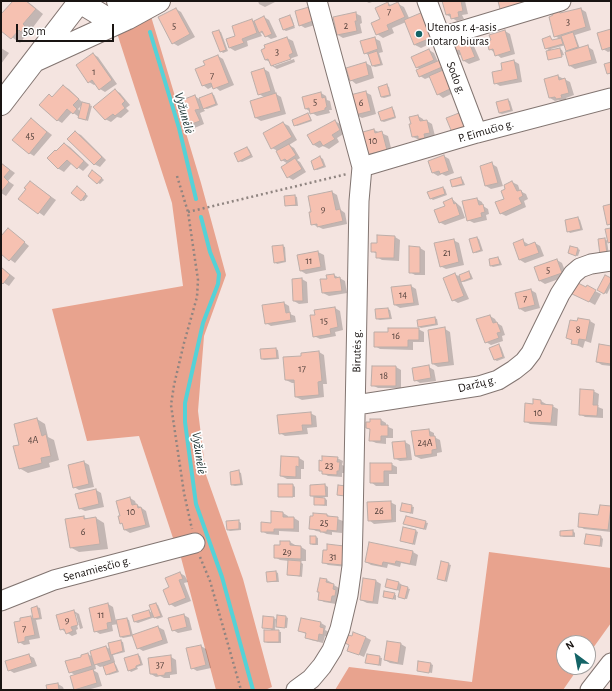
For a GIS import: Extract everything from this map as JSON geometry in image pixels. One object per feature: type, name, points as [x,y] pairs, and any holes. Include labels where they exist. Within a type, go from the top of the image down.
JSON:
[{"type":"main road","points":[[1,104],[80,1],[111,21],[129,4],[157,2]]},
{"type":"main road","points":[[34,61],[123,10]]},
{"type":"street","name":"Birutės g.","points":[[296,690],[311,679],[332,650],[340,629],[348,595],[352,566],[359,201],[362,167],[317,1]]},
{"type":"street","name":"Sodo g.","points":[[427,1],[477,133]]},
{"type":"street","points":[[441,37],[561,1]]},
{"type":"street","name":"P. Eimučio g.","points":[[362,167],[477,133],[611,98]]},
{"type":"street","name":"Daržų g.","points":[[356,405],[479,386],[498,380],[524,362],[531,353],[560,294],[573,274],[580,268],[591,264],[611,261]]},
{"type":"street","name":"Senamiesčio g.","points":[[1,602],[54,580],[195,543]]},
{"type":"street","points":[[590,690],[611,663]]},
{"type":"path","points":[[188,212],[350,173],[362,167]]},
{"type":"path","points":[[177,176],[188,212],[198,280],[197,297],[182,350],[171,405],[189,518],[195,543],[210,581],[241,690]]},
{"type":"shaded area","points":[[150,13],[201,183],[226,275],[204,336],[198,411],[206,475],[243,579],[272,687],[265,690],[216,690],[179,550],[174,541],[139,436],[87,441],[52,309],[183,286],[172,203],[116,30]]},
{"type":"shaded area","points":[[489,552],[611,568],[611,623],[596,644],[596,635],[556,635],[556,675],[573,675],[563,690],[335,690],[349,667],[472,682]]},
{"type":"building","points":[[13,1],[26,1],[36,9],[23,24],[25,26],[21,32],[19,30],[11,39],[1,31],[1,14]]},
{"type":"building","points":[[442,1],[461,1],[463,11],[458,12],[459,17],[451,19],[450,14],[446,15]]},
{"type":"building","points":[[498,1],[521,1],[522,8],[501,13]]},
{"type":"building","points":[[388,2],[389,6],[398,2],[405,17],[387,25],[389,30],[376,35],[371,23],[380,19],[375,8]]},
{"type":"building","points":[[309,7],[313,21],[299,26],[295,11]]},
{"type":"building","points":[[176,8],[190,34],[172,44],[158,17]]},
{"type":"building","points":[[581,8],[586,27],[554,37],[549,17],[553,15],[552,13],[559,11],[560,13]]},
{"type":"building","points":[[356,12],[357,21],[355,21],[357,31],[337,35],[333,17]]},
{"type":"building","points":[[423,12],[433,37],[414,45],[404,20]]},
{"type":"building","points":[[290,15],[294,26],[283,30],[279,19]]},
{"type":"building","points":[[264,16],[272,34],[265,37],[262,31],[259,33],[254,21]]},
{"type":"building","points":[[252,19],[257,33],[242,39],[244,43],[229,48],[226,39],[235,36],[232,26]]},
{"type":"building","points":[[611,29],[611,47],[602,50],[597,33]]},
{"type":"building","points":[[219,30],[226,50],[220,52],[212,32]]},
{"type":"building","points":[[505,30],[511,51],[495,56],[493,49],[489,50],[487,41],[491,40],[489,35]]},
{"type":"building","points":[[573,32],[578,47],[566,51],[561,36]]},
{"type":"building","points":[[550,36],[552,40],[561,38],[563,44],[545,49],[542,39]]},
{"type":"building","points":[[287,37],[293,53],[289,55],[291,59],[271,66],[268,59],[265,60],[261,50],[265,48],[264,45]]},
{"type":"building","points":[[375,37],[378,49],[364,54],[360,41]]},
{"type":"building","points":[[462,37],[464,41],[468,40],[475,57],[463,61],[459,50],[453,53],[449,42]]},
{"type":"building","points":[[588,45],[592,60],[569,66],[565,52]]},
{"type":"building","points":[[560,48],[562,57],[548,60],[546,51]]},
{"type":"building","points":[[429,49],[434,60],[416,68],[411,57]]},
{"type":"building","points":[[377,51],[381,64],[372,66],[368,54]]},
{"type":"building","points":[[93,53],[112,80],[99,90],[92,80],[88,83],[76,65]]},
{"type":"building","points":[[218,55],[229,83],[213,89],[211,83],[202,86],[195,69],[205,65],[203,61]]},
{"type":"building","points":[[440,60],[442,67],[419,77],[416,70]]},
{"type":"building","points":[[514,60],[518,79],[494,84],[492,72],[502,70],[501,63]]},
{"type":"building","points":[[366,62],[369,75],[350,81],[346,68]]},
{"type":"building","points":[[611,62],[611,73],[607,74],[604,64]]},
{"type":"building","points":[[264,68],[271,91],[258,95],[251,72]]},
{"type":"building","points":[[443,70],[450,89],[437,95],[429,76]]},
{"type":"building","points":[[558,75],[559,80],[565,78],[569,93],[561,95],[562,98],[549,98],[544,79]]},
{"type":"building","points":[[387,84],[390,95],[381,97],[378,87]]},
{"type":"building","points":[[63,85],[79,99],[73,105],[77,109],[73,114],[67,109],[57,121],[39,105],[49,94],[52,97]]},
{"type":"building","points":[[115,89],[125,101],[122,104],[125,108],[115,116],[113,114],[105,120],[93,107]]},
{"type":"building","points":[[366,91],[371,111],[355,115],[350,95]]},
{"type":"building","points":[[321,92],[322,98],[325,97],[327,107],[325,110],[310,114],[309,108],[305,109],[302,97]]},
{"type":"building","points":[[212,93],[216,104],[203,109],[199,98]]},
{"type":"building","points":[[276,93],[281,111],[255,118],[250,101]]},
{"type":"building","points":[[195,95],[200,109],[195,110],[200,121],[186,126],[177,102]]},
{"type":"building","points":[[508,99],[511,110],[499,113],[496,102]]},
{"type":"building","points":[[82,102],[90,104],[86,120],[78,118]]},
{"type":"building","points":[[392,107],[395,117],[381,121],[378,112]]},
{"type":"building","points":[[308,113],[311,120],[294,126],[292,120]]},
{"type":"building","points":[[459,113],[466,130],[453,135],[446,118]]},
{"type":"building","points":[[418,115],[420,121],[427,120],[430,133],[424,134],[425,138],[418,139],[418,136],[412,137],[409,117]]},
{"type":"building","points":[[31,118],[47,132],[29,154],[12,140]]},
{"type":"building","points":[[335,120],[340,130],[332,135],[335,139],[323,146],[320,141],[313,145],[307,135]]},
{"type":"building","points":[[283,122],[292,137],[271,149],[263,133]]},
{"type":"building","points":[[374,129],[375,133],[382,131],[387,150],[365,155],[359,133]]},
{"type":"building","points":[[75,131],[102,157],[94,165],[67,139]]},
{"type":"building","points":[[64,143],[84,161],[77,169],[67,160],[58,169],[47,158]]},
{"type":"building","points":[[289,144],[296,155],[287,161],[285,159],[281,161],[276,151]]},
{"type":"building","points":[[247,147],[251,155],[238,162],[234,153]]},
{"type":"building","points":[[444,155],[449,171],[440,174],[439,171],[432,173],[428,161]]},
{"type":"building","points":[[320,156],[324,166],[314,170],[311,161]]},
{"type":"building","points":[[295,158],[302,169],[287,178],[281,167]]},
{"type":"building","points":[[492,162],[498,183],[485,186],[480,166]]},
{"type":"building","points":[[1,163],[10,170],[4,177],[9,182],[1,192]]},
{"type":"building","points":[[92,170],[102,178],[97,184],[88,176]]},
{"type":"building","points":[[461,177],[463,184],[452,187],[450,180]]},
{"type":"building","points":[[30,181],[51,197],[38,214],[18,199]]},
{"type":"building","points":[[512,181],[517,191],[521,190],[523,196],[519,198],[522,204],[500,214],[495,202],[504,199],[501,191],[505,189],[504,185]]},
{"type":"building","points":[[77,186],[86,194],[81,201],[71,193]]},
{"type":"building","points":[[443,187],[445,194],[430,199],[427,192]]},
{"type":"building","points":[[332,191],[336,210],[340,209],[343,221],[317,227],[317,224],[311,225],[309,212],[311,212],[308,196]]},
{"type":"building","points":[[295,195],[296,205],[285,206],[284,196]]},
{"type":"building","points":[[452,198],[454,204],[456,203],[460,215],[439,223],[434,210],[445,206],[443,202]]},
{"type":"building","points":[[477,198],[479,205],[483,204],[485,212],[481,213],[482,217],[467,221],[462,201]]},
{"type":"building","points":[[611,204],[611,224],[607,225],[603,206]]},
{"type":"building","points":[[578,217],[581,229],[567,232],[565,220]]},
{"type":"building","points":[[8,228],[25,242],[9,261],[1,254],[1,236]]},
{"type":"building","points":[[611,228],[611,242],[608,243],[605,229]]},
{"type":"building","points":[[377,235],[395,236],[394,258],[376,258],[376,252],[371,252],[371,243],[377,243]]},
{"type":"building","points":[[477,237],[481,250],[473,253],[469,239]]},
{"type":"building","points":[[605,238],[607,254],[600,255],[598,239]]},
{"type":"building","points":[[454,239],[459,262],[440,267],[434,243]]},
{"type":"building","points":[[523,239],[525,246],[535,242],[539,253],[519,260],[513,243]]},
{"type":"building","points":[[283,245],[285,261],[274,263],[272,246]]},
{"type":"building","points":[[409,246],[420,247],[420,273],[409,273]]},
{"type":"building","points":[[570,246],[578,248],[576,256],[568,253]]},
{"type":"building","points":[[318,251],[321,267],[300,271],[297,255]]},
{"type":"building","points":[[498,257],[500,264],[490,266],[489,259]]},
{"type":"building","points":[[557,259],[562,273],[539,281],[534,267]]},
{"type":"building","points":[[1,267],[10,275],[3,284],[1,282]]},
{"type":"building","points":[[469,271],[471,278],[461,282],[459,275]]},
{"type":"building","points":[[455,273],[464,296],[452,301],[443,278]]},
{"type":"building","points":[[334,274],[335,278],[340,277],[342,291],[322,293],[320,279],[327,279],[326,275]]},
{"type":"building","points":[[605,275],[611,278],[611,281],[604,294],[597,290]]},
{"type":"building","points":[[302,278],[303,301],[293,301],[292,279]]},
{"type":"building","points":[[578,283],[586,287],[587,285],[596,290],[589,302],[572,294]]},
{"type":"building","points":[[411,285],[414,303],[394,305],[391,287]]},
{"type":"building","points":[[531,289],[535,305],[519,309],[515,293]]},
{"type":"building","points":[[284,302],[286,313],[290,312],[291,320],[265,324],[262,305]]},
{"type":"building","points":[[335,307],[338,327],[330,329],[331,334],[313,337],[310,315],[315,315],[314,310]]},
{"type":"building","points":[[388,308],[390,318],[376,319],[375,309]]},
{"type":"building","points":[[490,315],[493,323],[497,322],[501,332],[497,333],[499,338],[485,343],[476,319]]},
{"type":"building","points":[[435,317],[436,324],[418,327],[417,320]]},
{"type":"building","points":[[578,318],[590,320],[586,340],[579,339],[578,345],[571,344],[572,340],[566,338],[570,320],[577,321]]},
{"type":"building","points":[[445,327],[449,362],[432,364],[428,330]]},
{"type":"building","points":[[388,328],[419,328],[419,340],[408,340],[408,347],[374,347],[374,332],[388,332]]},
{"type":"building","points":[[499,344],[503,357],[494,360],[489,348]]},
{"type":"building","points":[[599,344],[611,346],[611,364],[596,362]]},
{"type":"building","points":[[276,348],[277,358],[261,359],[260,349]]},
{"type":"building","points":[[319,351],[322,381],[318,382],[319,395],[295,397],[294,380],[285,380],[283,357],[301,356],[301,353]]},
{"type":"building","points":[[429,365],[431,378],[414,381],[412,368]]},
{"type":"building","points":[[372,366],[396,366],[396,386],[371,386]]},
{"type":"building","points":[[580,389],[594,390],[593,405],[598,405],[597,416],[579,415]]},
{"type":"building","points":[[533,399],[541,400],[541,404],[553,405],[551,423],[524,422],[525,403],[533,404]]},
{"type":"building","points":[[311,412],[312,425],[302,425],[303,431],[279,434],[277,415]]},
{"type":"building","points":[[37,418],[42,436],[46,434],[51,456],[41,458],[42,463],[19,469],[13,446],[19,445],[14,424]]},
{"type":"building","points":[[370,419],[381,419],[381,425],[388,425],[388,436],[381,436],[381,441],[369,441],[370,429],[366,428],[366,422],[370,422]]},
{"type":"building","points":[[429,429],[430,436],[435,436],[437,449],[432,450],[432,454],[415,456],[411,431]]},
{"type":"building","points":[[405,441],[407,458],[394,459],[392,442]]},
{"type":"building","points":[[281,456],[299,457],[299,467],[296,466],[296,477],[280,476]]},
{"type":"building","points":[[322,456],[338,457],[337,462],[340,462],[337,475],[322,474],[322,471],[319,471],[319,460],[322,461]]},
{"type":"building","points":[[84,461],[89,484],[73,488],[68,465]]},
{"type":"building","points":[[370,463],[392,463],[392,471],[384,471],[384,483],[370,483]]},
{"type":"building","points":[[239,470],[241,484],[231,485],[230,472]]},
{"type":"building","points":[[278,484],[293,484],[293,497],[278,497]]},
{"type":"building","points":[[325,484],[326,496],[310,496],[310,485]]},
{"type":"building","points":[[338,485],[346,486],[345,496],[337,495]]},
{"type":"building","points":[[96,489],[99,504],[79,509],[75,494]]},
{"type":"building","points":[[130,497],[132,505],[137,504],[138,508],[141,507],[146,525],[124,530],[122,523],[120,524],[118,516],[120,516],[116,501]]},
{"type":"building","points":[[314,497],[325,498],[325,505],[314,505]]},
{"type":"building","points":[[391,501],[392,520],[368,521],[367,502]]},
{"type":"building","points":[[402,503],[412,505],[411,513],[400,511]]},
{"type":"building","points":[[600,505],[611,506],[608,530],[578,527],[579,513],[598,515]]},
{"type":"building","points":[[271,511],[283,512],[283,517],[294,517],[294,529],[274,529],[274,532],[261,532],[261,522],[271,523]]},
{"type":"building","points":[[313,513],[327,514],[327,516],[338,517],[337,531],[327,530],[327,532],[320,532],[320,530],[309,529],[310,516],[313,516]]},
{"type":"building","points":[[84,516],[84,519],[96,517],[100,544],[70,548],[65,519]]},
{"type":"building","points":[[406,516],[426,521],[424,529],[403,524]]},
{"type":"building","points":[[239,520],[239,529],[227,530],[226,521]]},
{"type":"building","points":[[403,527],[416,530],[413,544],[400,541]]},
{"type":"building","points":[[573,530],[573,536],[560,536],[560,531]]},
{"type":"building","points":[[586,534],[601,536],[600,546],[584,544]]},
{"type":"building","points":[[310,536],[316,536],[316,544],[310,544]]},
{"type":"building","points":[[280,541],[290,541],[290,545],[301,546],[301,559],[274,558],[274,545],[280,545]]},
{"type":"building","points":[[369,542],[413,551],[410,564],[396,561],[395,564],[383,562],[382,566],[365,562]]},
{"type":"building","points":[[327,544],[344,546],[342,565],[322,563],[323,550],[327,550]]},
{"type":"building","points":[[288,560],[301,561],[300,576],[287,575]]},
{"type":"building","points":[[441,561],[449,563],[445,581],[437,579]]},
{"type":"building","points":[[276,571],[277,581],[267,582],[266,572]]},
{"type":"building","points":[[180,572],[183,579],[179,580],[186,598],[169,605],[163,590],[169,587],[165,578]]},
{"type":"building","points":[[320,578],[327,579],[326,582],[334,584],[333,589],[336,590],[335,596],[332,596],[331,602],[318,600],[319,592],[317,592]]},
{"type":"building","points":[[363,578],[376,580],[373,602],[360,600]]},
{"type":"building","points":[[387,579],[399,582],[397,590],[385,587]]},
{"type":"building","points":[[401,585],[408,587],[405,599],[398,597]]},
{"type":"building","points":[[384,591],[395,593],[393,599],[383,597]]},
{"type":"building","points":[[108,603],[112,622],[107,623],[108,629],[94,632],[89,608]]},
{"type":"building","points":[[156,603],[161,616],[154,618],[149,605]]},
{"type":"building","points":[[37,606],[40,618],[33,619],[31,608]]},
{"type":"building","points":[[74,610],[78,625],[71,627],[73,631],[66,634],[64,629],[60,630],[56,615]]},
{"type":"building","points":[[149,610],[151,617],[134,622],[132,615]]},
{"type":"building","points":[[184,614],[187,627],[172,631],[168,618]]},
{"type":"building","points":[[277,615],[286,616],[285,628],[276,627]]},
{"type":"building","points":[[31,616],[35,635],[25,637],[25,641],[18,643],[14,622],[20,621],[20,618]]},
{"type":"building","points":[[263,616],[274,617],[273,629],[262,628]]},
{"type":"building","points":[[127,618],[131,635],[120,637],[116,620]]},
{"type":"building","points":[[301,618],[321,622],[320,627],[324,628],[323,635],[319,634],[318,641],[305,638],[306,633],[298,631]]},
{"type":"building","points":[[158,626],[163,640],[137,649],[132,635]]},
{"type":"building","points":[[264,630],[279,630],[279,642],[264,642]]},
{"type":"building","points":[[353,632],[366,637],[359,655],[347,651],[349,645],[345,643],[348,635],[352,636]]},
{"type":"building","points":[[121,640],[123,651],[111,655],[108,643]]},
{"type":"building","points":[[387,641],[401,643],[398,663],[384,660]]},
{"type":"building","points":[[201,645],[206,665],[191,669],[186,648]]},
{"type":"building","points":[[106,646],[111,660],[94,665],[90,651]]},
{"type":"building","points":[[88,653],[92,666],[69,673],[65,661],[81,657],[81,655]]},
{"type":"building","points":[[29,654],[32,663],[8,671],[5,661]]},
{"type":"building","points":[[138,654],[141,664],[128,671],[124,658]]},
{"type":"building","points":[[367,654],[380,656],[379,665],[365,663]]},
{"type":"building","points":[[171,655],[172,672],[157,676],[157,674],[150,674],[148,658]]},
{"type":"building","points":[[418,661],[431,663],[429,673],[417,671]]},
{"type":"building","points":[[114,662],[117,671],[106,675],[103,666]]},
{"type":"building","points":[[93,669],[97,683],[74,690],[70,676]]},
{"type":"building","points":[[58,683],[59,690],[47,690],[46,685]]},
{"type":"waterway","name":"Vyžunėlė","points":[[150,32],[179,128],[196,199]]},
{"type":"waterway","name":"Vyžunėlė","points":[[201,217],[210,252],[219,274],[218,284],[203,323],[185,403],[185,422],[196,504],[222,577],[253,690]]},
{"type":"place","name":"Utenos r. 4-asis notaro biuras","points":[[419,34]]}]
